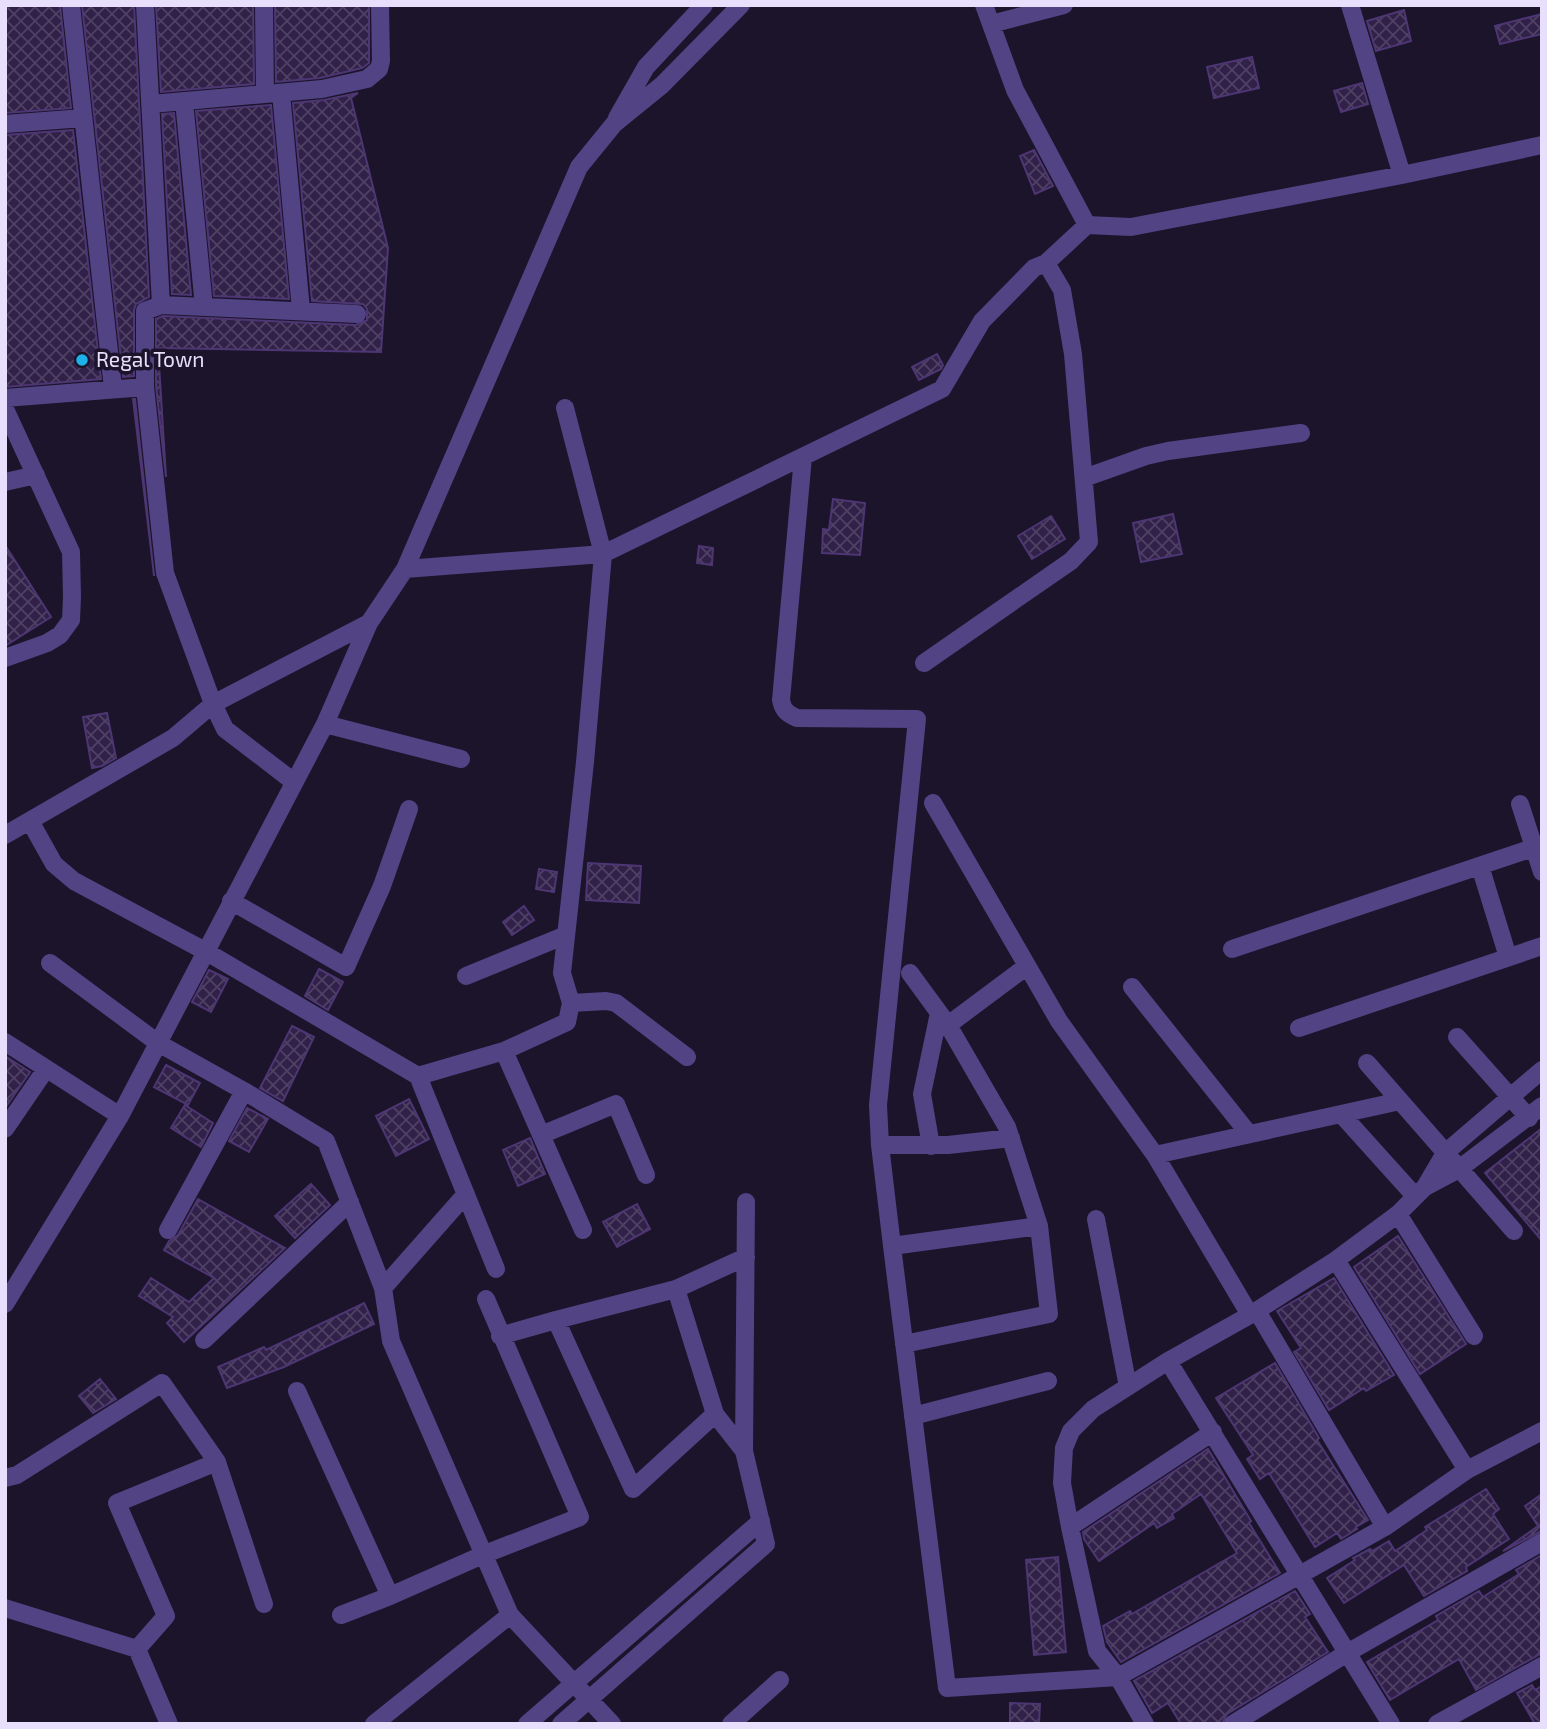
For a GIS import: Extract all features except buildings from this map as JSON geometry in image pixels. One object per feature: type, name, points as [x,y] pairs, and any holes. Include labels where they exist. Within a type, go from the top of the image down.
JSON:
[{"type":"street","points":[[71,5],[113,388]]},
{"type":"street","points":[[145,5],[161,305]]},
{"type":"street","points":[[264,5],[301,310]]},
{"type":"street","points":[[151,104],[322,89],[367,79],[373,75],[381,61],[380,5]]},
{"type":"street","points":[[5,1304],[12,1281],[120,1116],[325,724],[369,623],[405,569],[579,167],[614,124],[646,67],[704,5]]},
{"type":"street","points":[[614,124],[662,85],[741,5]]},
{"type":"street","points":[[984,5],[1014,90],[1087,225]]},
{"type":"street","points":[[991,24],[1064,5]]},
{"type":"street","points":[[1350,5],[1402,175]]},
{"type":"street","points":[[184,101],[204,307]]},
{"type":"street","points":[[5,124],[83,118]]},
{"type":"street","points":[[405,569],[603,554],[942,389],[982,321],[1034,268],[1046,263],[1087,225],[1131,226],[1402,175],[1542,145]]},
{"type":"street","points":[[924,663],[1071,561],[1089,542],[1073,354],[1062,290],[1046,263]]},
{"type":"street","points":[[294,782],[225,729],[213,704],[165,573],[145,387],[145,311],[161,305],[357,314]]},
{"type":"street","points":[[5,398],[145,387]]},
{"type":"street","points":[[418,1076],[504,1051],[567,1022],[571,1003],[562,973],[585,762],[603,554],[565,408]]},
{"type":"street","points":[[5,409],[71,552],[71,620],[60,635],[47,643],[5,659]]},
{"type":"street","points":[[1084,478],[1168,451],[1301,433]]},
{"type":"street","points":[[803,457],[781,700],[783,708],[797,718],[917,719],[878,1105],[880,1145],[947,1688],[1118,1677],[1385,1527],[1467,1470],[1542,1431]]},
{"type":"street","points":[[5,482],[36,475]]},
{"type":"street","points":[[5,835],[173,738],[213,704],[369,623]]},
{"type":"street","points":[[325,724],[461,759]]},
{"type":"street","points":[[933,803],[1059,1021],[1155,1154],[1385,1527]]},
{"type":"street","points":[[1520,804],[1538,846],[1542,872]]},
{"type":"street","points":[[231,901],[346,967],[382,886],[409,809]]},
{"type":"street","points":[[30,821],[44,849],[62,872],[205,951],[418,1076],[496,1269]]},
{"type":"street","points":[[1232,948],[1538,846]]},
{"type":"street","points":[[1480,866],[1508,957]]},
{"type":"street","points":[[466,976],[566,935]]},
{"type":"street","points":[[1299,1028],[1542,946]]},
{"type":"street","points":[[50,963],[158,1043],[326,1141],[383,1288],[391,1341],[510,1615],[612,1724]]},
{"type":"street","points":[[931,1146],[922,1094],[943,1019],[1027,966]]},
{"type":"street","points":[[904,1344],[1049,1314],[1039,1226],[1011,1138],[943,1019],[911,973]]},
{"type":"street","points":[[1132,987],[1248,1134]]},
{"type":"street","points":[[571,1003],[616,1003],[687,1056]]},
{"type":"street","points":[[1420,1192],[1459,1169],[1535,1112],[1510,1097],[1457,1037]]},
{"type":"street","points":[[5,1042],[120,1116]]},
{"type":"street","points":[[504,1051],[583,1230]]},
{"type":"street","points":[[1367,1063],[1514,1231]]},
{"type":"street","points":[[5,1129],[46,1069]]},
{"type":"street","points":[[1144,1724],[1118,1677],[1097,1651],[1062,1483],[1063,1448],[1071,1431],[1093,1409],[1168,1361],[1253,1313],[1336,1259],[1398,1214],[1420,1192],[1445,1153],[1542,1070]]},
{"type":"street","points":[[169,1230],[244,1091]]},
{"type":"street","points":[[1155,1154],[1400,1101]]},
{"type":"street","points":[[541,1135],[616,1104],[646,1175]]},
{"type":"street","points":[[1342,1115],[1420,1192]]},
{"type":"street","points":[[880,1145],[931,1146],[1011,1138]]},
{"type":"street","points":[[383,1288],[466,1194]]},
{"type":"street","points":[[204,1340],[350,1202]]},
{"type":"street","points":[[561,1724],[766,1544],[744,1451],[746,1202]]},
{"type":"street","points":[[1398,1214],[1474,1336]]},
{"type":"street","points":[[1096,1219],[1128,1387]]},
{"type":"street","points":[[892,1246],[1039,1226]]},
{"type":"street","points":[[500,1336],[676,1289],[746,1257]]},
{"type":"street","points":[[1336,1259],[1467,1470]]},
{"type":"street","points":[[676,1289],[715,1414],[744,1451]]},
{"type":"street","points":[[341,1615],[580,1517],[486,1299]]},
{"type":"street","points":[[556,1320],[633,1489],[715,1414]]},
{"type":"street","points":[[1168,1361],[1391,1724]]},
{"type":"street","points":[[913,1416],[1048,1381]]},
{"type":"street","points":[[5,1478],[17,1475],[162,1383],[217,1462],[264,1604]]},
{"type":"street","points":[[297,1391],[390,1596]]},
{"type":"street","points":[[1070,1527],[1213,1432]]},
{"type":"street","points":[[137,1650],[166,1616],[117,1503],[217,1462]]},
{"type":"street","points":[[527,1724],[761,1521]]},
{"type":"street","points":[[1233,1724],[1347,1653],[1542,1542]]},
{"type":"street","points":[[5,1608],[137,1650],[169,1724]]},
{"type":"street","points":[[374,1724],[510,1615]]},
{"type":"street","points":[[1437,1724],[1542,1666]]},
{"type":"street","points":[[734,1723],[780,1680]]},
{"type":"place","name":"Regal Town","points":[[82,360]]}]
